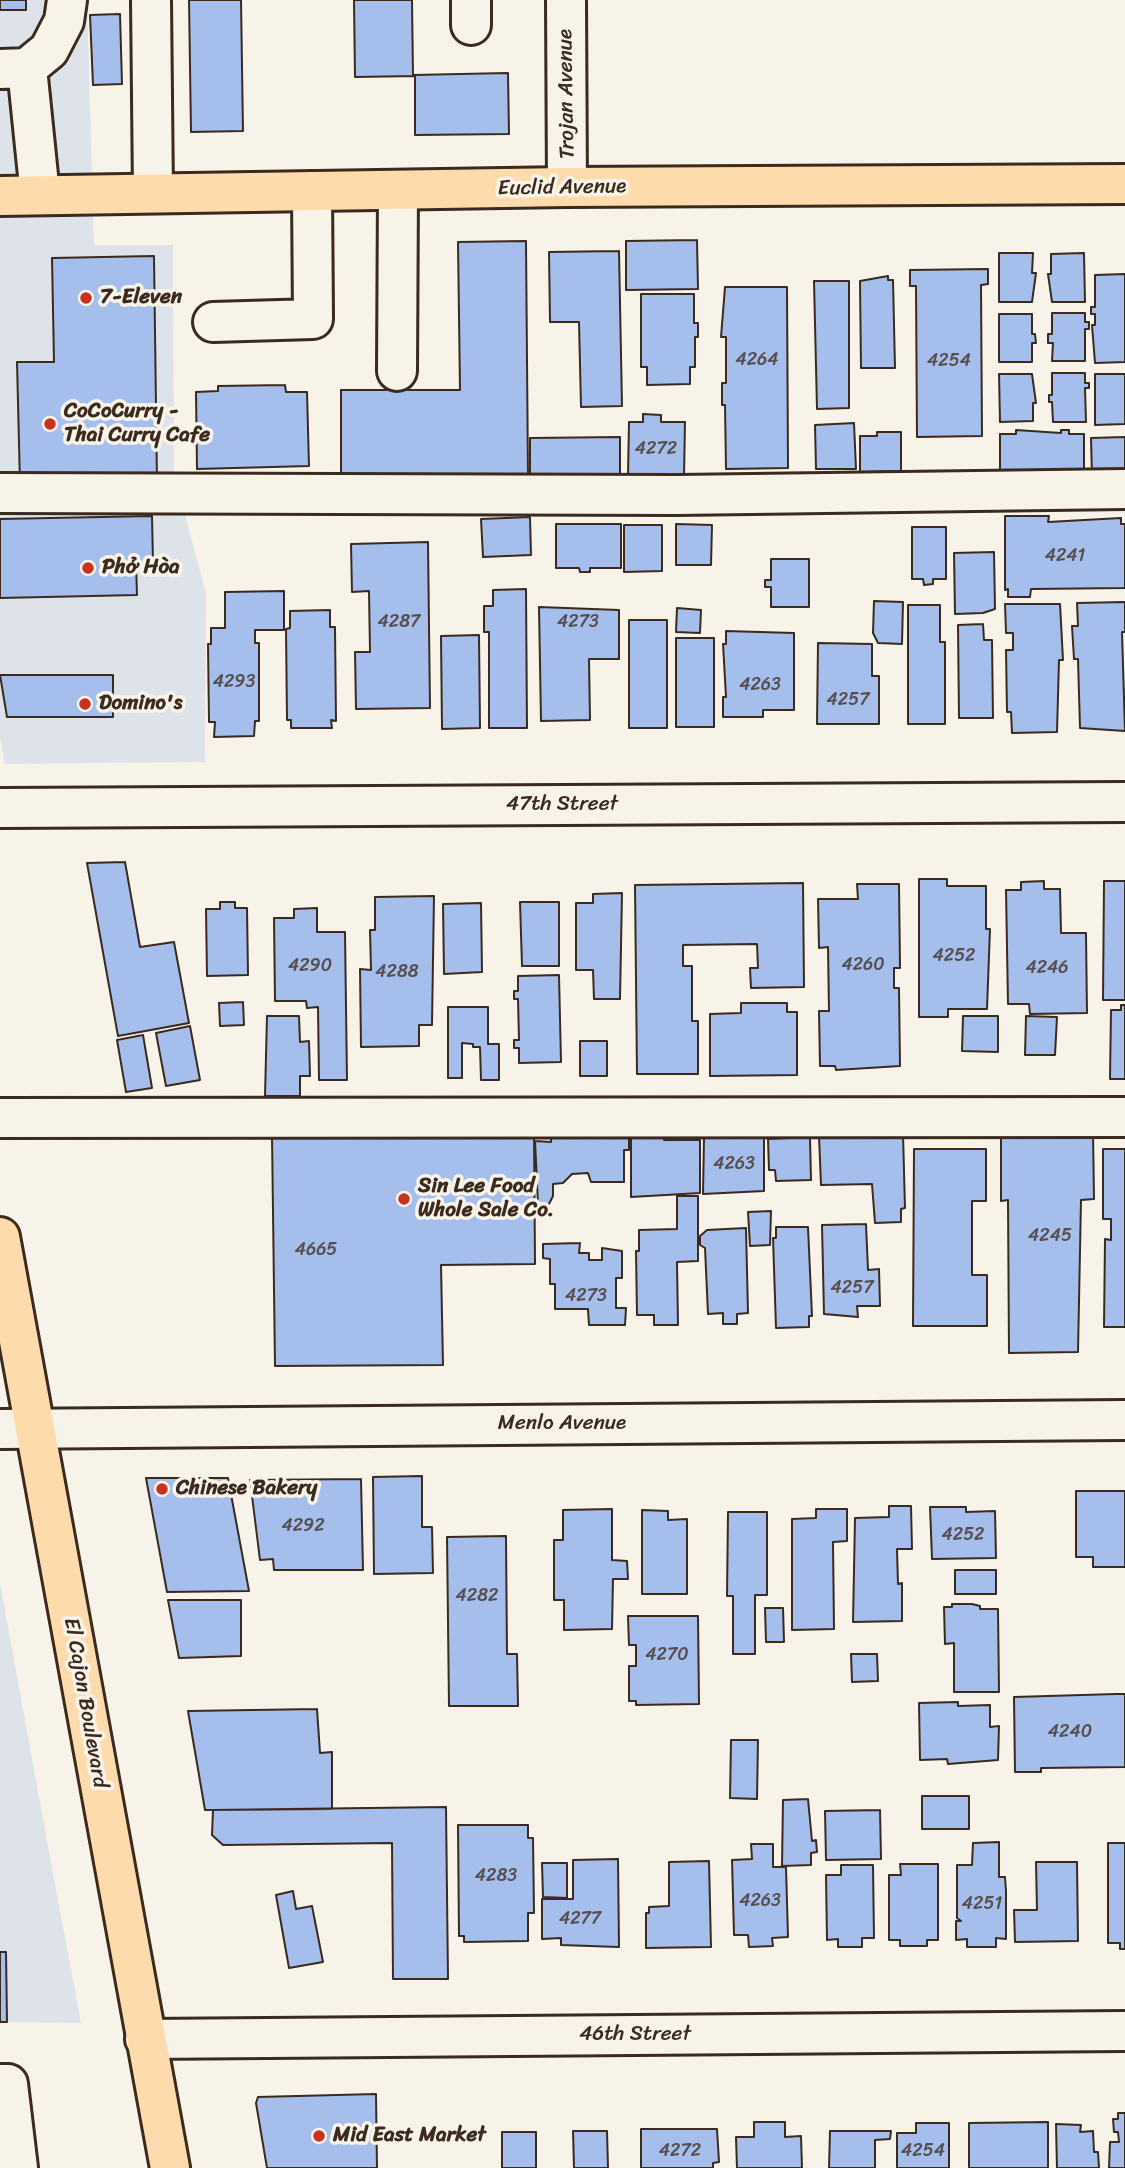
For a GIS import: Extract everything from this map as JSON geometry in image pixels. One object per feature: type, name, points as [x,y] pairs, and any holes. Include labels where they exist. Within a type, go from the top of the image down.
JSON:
[{"type":"main road","name":"Euclid Avenue","points":[[0,196],[567,187],[1125,184]]},
{"type":"main road","name":"El Cajon Boulevard","points":[[0,1237],[18,1429],[170,2168]]},
{"type":"street","points":[[40,195],[14,69],[58,38],[67,0]]},
{"type":"street","points":[[151,0],[153,193]]},
{"type":"street","name":"Trojan Avenue","points":[[566,0],[567,187]]},
{"type":"street","points":[[397,371],[398,190]]},
{"type":"street","points":[[213,322],[313,319],[312,191]]},
{"type":"street","points":[[0,494],[677,495],[1125,489]]},
{"type":"street","name":"47th Street","points":[[0,808],[1125,802]]},
{"type":"street","points":[[0,1118],[1125,1117]]},
{"type":"street","name":"Menlo Avenue","points":[[18,1429],[1125,1420]]},
{"type":"street","name":"46th Street","points":[[145,2039],[1125,2031]]},
{"type":"street","points":[[0,2084],[8,2084],[18,2168]]},
{"type":"shaded area","points":[[0,0],[87,0],[94,245],[173,245],[174,475],[206,593],[205,762],[5,764],[0,738]]},
{"type":"shaded area","points":[[0,1583],[47,1841],[81,2023],[0,2022]]},
{"type":"building","points":[[0,0],[26,0],[26,10],[0,10]]},
{"type":"building","points":[[189,0],[241,0],[243,131],[191,132]]},
{"type":"building","points":[[354,0],[412,0],[413,75],[508,73],[509,134],[415,135],[415,76],[355,77]]},
{"type":"building","points":[[120,14],[122,84],[93,85],[90,15]]},
{"type":"building","points":[[697,240],[698,289],[626,290],[626,241]]},
{"type":"building","points":[[526,241],[528,478],[341,479],[341,390],[460,390],[458,242]]},
{"type":"building","points":[[619,251],[622,406],[581,407],[579,322],[550,322],[549,252]]},
{"type":"building","points":[[999,253],[1033,253],[1032,273],[1036,273],[1032,302],[999,302]]},
{"type":"building","points":[[1084,253],[1085,302],[1052,302],[1048,274],[1051,274],[1051,254]]},
{"type":"building","points":[[154,256],[157,482],[20,484],[17,362],[54,362],[52,258]]},
{"type":"building","points":[[988,269],[988,284],[981,285],[982,436],[917,437],[916,286],[910,286],[910,270]]},
{"type":"building","points":[[1125,274],[1125,362],[1095,363],[1092,325],[1095,325],[1095,314],[1091,314],[1091,307],[1095,307],[1095,275]]},
{"type":"building","points":[[888,276],[888,280],[893,280],[895,368],[861,368],[860,281]]},
{"type":"building","points":[[814,281],[849,281],[849,408],[817,409]]},
{"type":"building","points":[[725,287],[787,287],[788,468],[726,469],[722,383],[726,383],[726,337],[721,337]]},
{"type":"building","points":[[641,294],[694,294],[694,323],[698,323],[698,337],[695,337],[695,367],[690,367],[690,384],[647,385],[647,367],[641,367]]},
{"type":"building","points":[[1052,313],[1085,313],[1085,322],[1089,322],[1089,329],[1085,329],[1085,361],[1052,361],[1053,343],[1048,343],[1048,334],[1052,334]]},
{"type":"building","points":[[999,314],[1032,314],[1032,334],[1035,334],[1036,343],[1032,343],[1032,362],[999,362]]},
{"type":"building","points":[[1052,373],[1085,373],[1085,383],[1089,383],[1089,388],[1085,388],[1086,422],[1053,422],[1052,402],[1049,402],[1049,395],[1052,395]]},
{"type":"building","points":[[999,374],[1032,374],[1036,403],[1033,403],[1033,421],[1000,422]]},
{"type":"building","points":[[1095,374],[1125,374],[1125,424],[1095,425]]},
{"type":"building","points":[[285,385],[286,392],[307,392],[309,466],[197,469],[196,392],[218,391],[218,386]]},
{"type":"building","points":[[643,414],[661,415],[661,422],[685,422],[684,477],[628,476],[629,422],[643,422]]},
{"type":"building","points":[[854,423],[856,469],[816,469],[815,425]]},
{"type":"building","points":[[1016,430],[1061,433],[1061,430],[1069,430],[1069,434],[1084,434],[1084,470],[1000,470],[1000,434],[1016,434]]},
{"type":"building","points":[[877,432],[901,432],[901,471],[860,472],[860,436],[877,436]]},
{"type":"building","points":[[620,437],[620,476],[530,477],[530,438]]},
{"type":"building","points":[[1125,437],[1125,475],[1092,476],[1091,438]]},
{"type":"building","points":[[152,516],[153,562],[136,562],[137,595],[0,598],[0,519]]},
{"type":"building","points":[[1005,516],[1049,516],[1048,522],[1121,518],[1121,524],[1125,524],[1125,588],[1031,589],[1030,597],[1008,597],[1008,589],[1005,590]]},
{"type":"building","points":[[530,517],[531,555],[483,557],[481,519]]},
{"type":"building","points":[[556,524],[621,524],[621,568],[590,568],[590,572],[580,572],[579,568],[556,568]]},
{"type":"building","points":[[676,524],[712,525],[711,565],[676,565]]},
{"type":"building","points":[[624,525],[662,525],[662,571],[624,572]]},
{"type":"building","points":[[912,527],[946,527],[946,579],[933,579],[933,584],[924,585],[923,579],[912,579]]},
{"type":"building","points":[[428,542],[430,708],[356,709],[355,652],[370,652],[369,591],[352,592],[351,544]]},
{"type":"building","points":[[994,552],[995,609],[983,613],[955,614],[954,553]]},
{"type":"building","points":[[771,559],[809,559],[809,607],[771,607],[771,587],[765,587],[765,580],[771,580]]},
{"type":"building","points":[[526,589],[527,728],[489,728],[489,632],[484,632],[484,606],[493,606],[493,590]]},
{"type":"building","points":[[284,591],[284,630],[255,630],[255,643],[259,643],[259,721],[255,721],[254,736],[214,737],[215,722],[209,722],[208,644],[211,644],[211,628],[225,628],[225,592]]},
{"type":"building","points":[[874,601],[903,602],[902,644],[878,643],[873,633]]},
{"type":"building","points":[[1125,602],[1125,632],[1122,632],[1125,731],[1080,728],[1078,659],[1074,659],[1072,626],[1078,626],[1077,603]]},
{"type":"building","points":[[1005,604],[1060,604],[1063,660],[1059,660],[1057,732],[1012,733],[1011,712],[1007,712],[1006,650],[1013,650],[1013,633],[1006,633]]},
{"type":"building","points":[[908,605],[940,605],[940,642],[945,642],[945,724],[908,724]]},
{"type":"building","points":[[539,607],[619,610],[619,659],[589,659],[590,720],[541,721]]},
{"type":"building","points":[[677,608],[701,610],[700,633],[676,632]]},
{"type":"building","points":[[330,610],[330,627],[335,627],[336,721],[331,720],[332,728],[291,728],[291,720],[287,720],[286,629],[290,628],[290,611]]},
{"type":"building","points":[[629,620],[667,620],[667,728],[629,728]]},
{"type":"building","points":[[983,624],[984,640],[992,640],[993,718],[959,718],[958,625]]},
{"type":"building","points":[[726,631],[794,633],[794,710],[763,710],[763,717],[723,717],[723,697],[726,697],[723,644],[726,644]]},
{"type":"building","points":[[479,635],[480,728],[442,729],[441,636]]},
{"type":"building","points":[[676,638],[714,638],[714,727],[676,727]]},
{"type":"building","points":[[818,643],[872,644],[872,676],[879,676],[879,724],[817,724]]},
{"type":"building","points":[[0,675],[113,675],[113,717],[7,717]]},
{"type":"building","points":[[125,862],[140,947],[174,942],[189,1023],[118,1036],[87,863]]},
{"type":"building","points":[[919,879],[947,879],[947,886],[986,886],[986,929],[990,929],[987,1009],[948,1009],[948,1017],[919,1017]]},
{"type":"building","points":[[1044,881],[1044,889],[1060,889],[1061,933],[1086,933],[1087,1013],[1030,1014],[1029,1004],[1008,1004],[1006,890],[1021,890],[1021,882]]},
{"type":"building","points":[[1104,881],[1125,881],[1125,1000],[1103,1000]]},
{"type":"building","points":[[803,883],[804,987],[751,988],[750,968],[758,968],[757,944],[683,945],[683,966],[692,966],[692,1021],[698,1021],[698,1074],[637,1074],[635,885]]},
{"type":"building","points":[[857,884],[899,884],[900,968],[894,968],[894,988],[899,988],[900,1066],[836,1070],[835,1066],[820,1066],[819,1011],[829,1011],[828,947],[819,948],[818,899],[858,899]]},
{"type":"building","points":[[622,893],[620,999],[594,999],[593,970],[576,970],[576,903],[593,903],[593,894]]},
{"type":"building","points":[[434,896],[432,1025],[419,1025],[419,1046],[361,1047],[360,969],[371,970],[370,930],[375,930],[375,897]]},
{"type":"building","points":[[220,902],[235,902],[235,908],[247,908],[248,975],[207,976],[206,909],[220,909]]},
{"type":"building","points":[[520,902],[559,902],[559,966],[522,966]]},
{"type":"building","points":[[481,903],[482,972],[444,974],[443,904]]},
{"type":"building","points":[[317,908],[317,932],[345,932],[347,1080],[319,1080],[318,1007],[307,1008],[306,1001],[275,1001],[274,918],[294,918],[294,909]]},
{"type":"building","points":[[559,975],[561,1062],[519,1063],[519,1048],[514,1048],[514,1040],[519,1040],[518,999],[514,999],[514,991],[518,991],[518,976]]},
{"type":"building","points":[[243,1002],[244,1025],[220,1026],[219,1003]]},
{"type":"building","points":[[741,1003],[787,1003],[787,1012],[797,1012],[797,1075],[710,1076],[710,1014],[741,1013]]},
{"type":"building","points":[[1121,1005],[1125,1005],[1125,1079],[1110,1079],[1111,1010],[1121,1010]]},
{"type":"building","points":[[448,1007],[488,1007],[488,1044],[499,1044],[499,1080],[481,1080],[480,1047],[462,1043],[462,1078],[448,1078]]},
{"type":"building","points":[[267,1016],[299,1016],[300,1042],[309,1041],[310,1076],[300,1076],[300,1096],[265,1096]]},
{"type":"building","points":[[963,1016],[998,1016],[998,1052],[962,1051]]},
{"type":"building","points":[[1026,1016],[1057,1017],[1055,1055],[1025,1055]]},
{"type":"building","points":[[190,1026],[200,1080],[166,1086],[156,1033]]},
{"type":"building","points":[[143,1035],[152,1088],[126,1092],[117,1040]]},
{"type":"building","points":[[580,1041],[607,1041],[607,1076],[580,1076]]},
{"type":"building","points":[[1001,1131],[1093,1131],[1094,1199],[1081,1200],[1078,1352],[1009,1353],[1008,1200],[1001,1201]]},
{"type":"building","name":"Sin Lee Food Whole Sale Co.","points":[[534,1132],[535,1264],[441,1265],[443,1365],[275,1366],[272,1135]]},
{"type":"building","points":[[631,1133],[664,1133],[664,1140],[700,1140],[700,1193],[631,1197]]},
{"type":"building","points":[[903,1134],[905,1208],[901,1209],[901,1222],[875,1223],[872,1184],[821,1185],[819,1136]]},
{"type":"building","points":[[629,1135],[629,1150],[624,1150],[624,1182],[591,1182],[588,1173],[572,1174],[563,1183],[553,1184],[553,1196],[549,1204],[538,1204],[535,1141],[551,1142],[551,1136]]},
{"type":"building","points":[[704,1137],[764,1138],[764,1191],[703,1194]]},
{"type":"building","points":[[810,1137],[811,1180],[776,1181],[775,1170],[769,1170],[768,1139]]},
{"type":"building","points":[[914,1149],[986,1149],[986,1201],[972,1201],[972,1275],[987,1275],[987,1326],[913,1326]]},
{"type":"building","points":[[1103,1149],[1125,1149],[1125,1327],[1104,1327],[1105,1239],[1111,1240],[1111,1219],[1103,1219]]},
{"type":"building","points":[[677,1196],[698,1196],[698,1261],[677,1262],[678,1325],[654,1325],[654,1315],[637,1315],[636,1251],[639,1251],[639,1230],[677,1229]]},
{"type":"building","points":[[771,1211],[770,1245],[750,1246],[748,1212]]},
{"type":"building","points":[[866,1224],[868,1270],[879,1269],[880,1306],[857,1306],[858,1317],[824,1314],[822,1225]]},
{"type":"building","points":[[776,1227],[808,1227],[812,1316],[809,1316],[809,1327],[776,1328],[773,1238],[776,1238]]},
{"type":"building","points":[[746,1228],[748,1313],[737,1314],[737,1324],[723,1324],[723,1313],[708,1314],[705,1248],[700,1245],[700,1236],[707,1230]]},
{"type":"building","points":[[580,1243],[579,1253],[589,1253],[589,1260],[602,1260],[602,1248],[622,1251],[622,1278],[616,1278],[616,1308],[626,1308],[625,1325],[589,1325],[588,1309],[555,1309],[555,1284],[550,1284],[550,1259],[543,1258],[543,1244]]},
{"type":"building","points":[[422,1476],[422,1527],[432,1527],[433,1573],[374,1574],[373,1477]]},
{"type":"building","points":[[146,1478],[228,1478],[249,1591],[167,1592]]},
{"type":"building","points":[[361,1479],[363,1570],[274,1570],[273,1559],[260,1560],[250,1480]]},
{"type":"building","points":[[1076,1491],[1125,1491],[1125,1567],[1093,1567],[1093,1557],[1076,1557]]},
{"type":"building","points":[[889,1506],[911,1506],[912,1549],[897,1549],[898,1584],[902,1583],[902,1621],[853,1622],[855,1518],[889,1517]]},
{"type":"building","points":[[930,1507],[966,1507],[966,1512],[995,1511],[996,1558],[932,1559]]},
{"type":"building","points":[[612,1509],[612,1560],[627,1561],[628,1579],[613,1579],[612,1629],[564,1630],[564,1600],[554,1600],[554,1540],[563,1540],[563,1510]]},
{"type":"building","points":[[816,1509],[847,1509],[847,1541],[833,1542],[834,1629],[792,1630],[792,1519],[816,1518]]},
{"type":"building","points":[[642,1510],[668,1511],[668,1520],[687,1519],[687,1594],[642,1594]]},
{"type":"building","points":[[728,1512],[767,1512],[767,1595],[755,1595],[755,1654],[733,1654],[733,1596],[727,1596]]},
{"type":"building","points":[[506,1536],[507,1654],[517,1654],[518,1706],[449,1706],[447,1537]]},
{"type":"building","points":[[955,1570],[996,1570],[996,1594],[955,1594]]},
{"type":"building","points":[[168,1600],[241,1600],[241,1656],[179,1658]]},
{"type":"building","points":[[952,1604],[972,1604],[980,1606],[980,1609],[998,1609],[999,1692],[954,1692],[954,1643],[945,1644],[944,1607],[952,1607]]},
{"type":"building","points":[[765,1608],[783,1608],[784,1642],[766,1642]]},
{"type":"building","points":[[628,1616],[698,1616],[699,1704],[636,1705],[636,1701],[629,1701],[629,1666],[636,1666],[636,1645],[629,1645]]},
{"type":"building","points":[[851,1654],[877,1654],[878,1681],[852,1682]]},
{"type":"building","points":[[1125,1694],[1125,1767],[1041,1768],[1041,1772],[1015,1772],[1014,1697]]},
{"type":"building","points":[[958,1702],[958,1706],[990,1705],[990,1727],[999,1726],[998,1760],[948,1764],[947,1759],[920,1760],[919,1703]]},
{"type":"building","points":[[317,1709],[320,1753],[332,1752],[332,1809],[205,1810],[188,1711]]},
{"type":"building","points":[[731,1740],[758,1740],[757,1799],[730,1798]]},
{"type":"building","points":[[922,1796],[969,1796],[969,1829],[922,1829]]},
{"type":"building","points":[[808,1799],[812,1841],[816,1840],[817,1852],[811,1853],[811,1865],[782,1866],[783,1800]]},
{"type":"building","points":[[446,1807],[448,1979],[393,1979],[392,1843],[223,1845],[212,1835],[213,1810]]},
{"type":"building","points":[[880,1810],[881,1859],[826,1860],[825,1811]]},
{"type":"building","points":[[458,1825],[528,1825],[528,1838],[533,1838],[534,1913],[528,1913],[528,1941],[464,1942],[464,1936],[459,1936]]},
{"type":"building","points":[[999,1842],[999,1877],[1005,1877],[1006,1939],[996,1938],[996,1947],[967,1947],[967,1939],[956,1940],[956,1921],[961,1921],[957,1918],[957,1865],[972,1865],[973,1843]]},
{"type":"building","points":[[1108,1843],[1125,1843],[1125,1949],[1120,1949],[1120,1943],[1108,1943]]},
{"type":"building","points":[[751,1844],[773,1844],[773,1867],[786,1867],[788,1937],[772,1938],[773,1946],[749,1947],[748,1935],[734,1935],[732,1860],[752,1859]]},
{"type":"building","points":[[618,1859],[619,1947],[561,1945],[561,1938],[542,1939],[542,1899],[573,1899],[573,1860]]},
{"type":"building","points":[[709,1861],[711,1947],[646,1948],[646,1913],[649,1913],[649,1907],[669,1906],[669,1862]]},
{"type":"building","points":[[1036,1862],[1077,1862],[1078,1941],[1015,1942],[1014,1910],[1037,1910]]},
{"type":"building","points":[[542,1863],[567,1863],[567,1898],[543,1897]]},
{"type":"building","points":[[900,1864],[938,1864],[938,1940],[927,1940],[927,1946],[900,1946],[900,1940],[889,1940],[889,1875],[901,1875]]},
{"type":"building","points":[[841,1865],[873,1865],[874,1938],[862,1938],[862,1947],[838,1947],[838,1939],[827,1940],[826,1875],[841,1875]]},
{"type":"building","points":[[293,1891],[296,1909],[312,1906],[323,1962],[289,1968],[276,1895]]},
{"type":"building","points":[[0,1952],[6,1952],[7,2022],[0,2022]]},
{"type":"building","name":"Mid East Market","points":[[376,2094],[377,2168],[267,2168],[256,2103],[258,2097]]},
{"type":"building","points":[[1118,2113],[1125,2113],[1125,2168],[1109,2168],[1110,2142],[1119,2142],[1118,2132],[1114,2132],[1113,2119],[1118,2119]]},
{"type":"building","points":[[754,2122],[785,2122],[785,2137],[801,2136],[802,2168],[737,2168],[736,2137],[754,2137]]},
{"type":"building","points":[[1048,2122],[1048,2168],[969,2168],[969,2123]]},
{"type":"building","points":[[916,2123],[949,2123],[949,2168],[897,2168],[897,2133],[916,2133]]},
{"type":"building","points":[[1056,2124],[1081,2125],[1080,2132],[1093,2131],[1094,2152],[1098,2152],[1099,2168],[1057,2168]]},
{"type":"building","points":[[641,2129],[717,2129],[719,2162],[713,2163],[713,2168],[641,2168]]},
{"type":"building","points":[[573,2131],[607,2131],[608,2168],[574,2168]]},
{"type":"building","points":[[830,2131],[891,2131],[890,2139],[875,2140],[875,2168],[829,2168]]},
{"type":"building","points":[[502,2132],[536,2132],[536,2168],[502,2168]]},
{"type":"place","name":"7-Eleven","points":[[86,298]]},
{"type":"place","name":"CoCoCurry - Thai Curry Cafe","points":[[50,424]]},
{"type":"place","name":"Phở Hòa","points":[[88,568]]},
{"type":"place","name":"Domino's","points":[[85,704]]},
{"type":"place","name":"Sin Lee Food Whole Sale Co.","points":[[404,1199]]},
{"type":"place","name":"Chinese Bakery","points":[[162,1489]]},
{"type":"place","name":"Mid East Market","points":[[319,2136]]}]
